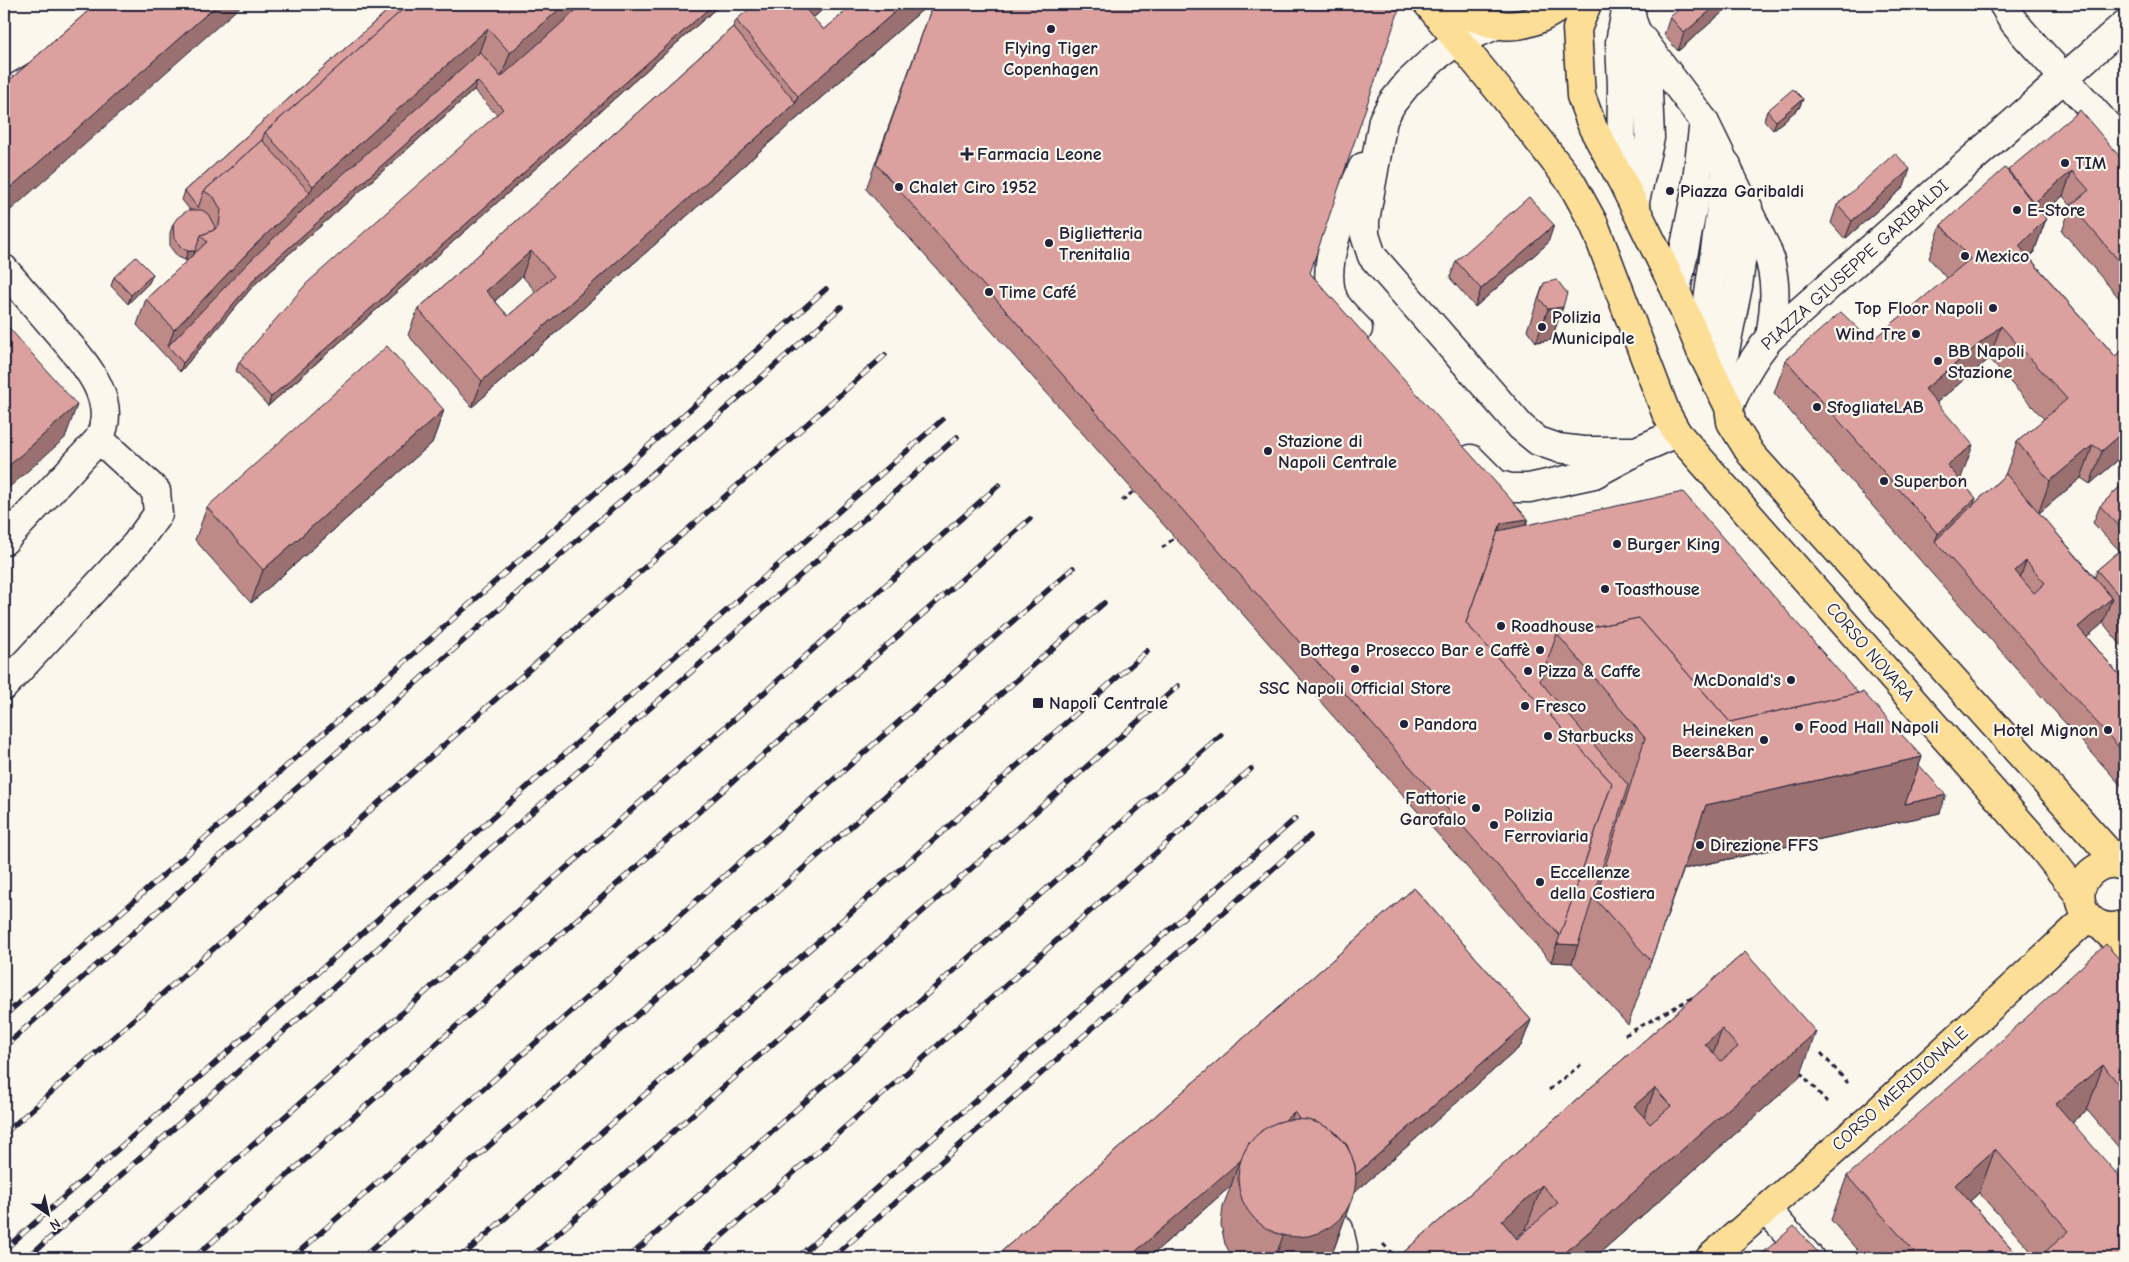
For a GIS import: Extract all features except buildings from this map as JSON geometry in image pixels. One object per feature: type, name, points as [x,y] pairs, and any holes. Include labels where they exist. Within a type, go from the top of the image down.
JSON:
[{"type":"main road","points":[[1428,4],[1571,182],[1594,224],[1666,413],[1677,433]]},
{"type":"main road","points":[[1444,4],[1496,26],[1530,24],[1564,4]]},
{"type":"main road","points":[[1587,4],[1577,30],[1581,96],[1593,128],[1621,179],[1676,291],[1701,351],[1724,396],[1731,422],[1751,454],[2123,866]]},
{"type":"main road","name":"CORSO NOVARA","points":[[1677,433],[2044,850],[2125,950]]},
{"type":"main road","points":[[2099,916],[2081,887],[2092,871],[2101,866],[2123,866]]},
{"type":"main road","name":"CORSO MERIDIONALE","points":[[1710,1258],[2099,916]]},
{"type":"street","points":[[4,7],[7,4]]},
{"type":"street","points":[[4,37],[43,4]]},
{"type":"street","points":[[4,61],[29,46],[76,4]]},
{"type":"street","points":[[1621,179],[1622,86],[1620,42],[1629,4]]},
{"type":"street","points":[[1629,4],[1632,20],[1646,46],[1704,121],[1748,207],[1767,250],[1774,271],[1776,290],[1770,338]]},
{"type":"street","points":[[2004,4],[2014,22],[2125,146]]},
{"type":"street","name":"PIAZZA GIUSEPPE GARIBALDI","points":[[1724,396],[1741,378],[1756,354],[1770,338],[2125,24]]},
{"type":"street","points":[[1374,349],[1337,305],[1331,289],[1330,262],[1334,238],[1351,194],[1392,103],[1408,83],[1458,40],[1496,26]]},
{"type":"street","points":[[1634,205],[1650,138],[1646,46]]},
{"type":"street","points":[[1383,120],[1365,220],[1365,235],[1372,256],[1521,427],[1538,440],[1558,448],[1575,450],[1636,451]]},
{"type":"street","points":[[1676,291],[1696,196],[1704,121]]},
{"type":"street","points":[[1701,351],[1727,165]]},
{"type":"street","points":[[1724,396],[1748,207]]},
{"type":"street","points":[[4,269],[92,374],[98,386],[104,412],[103,431],[99,439],[4,541]]},
{"type":"street","points":[[1452,437],[1487,478],[1496,484],[1510,488],[1529,488],[1594,474],[1636,451],[1677,433]]},
{"type":"street","points":[[4,686],[136,544],[158,514],[156,491],[99,439]]},
{"type":"street","points":[[1766,1209],[1810,1258]]},
{"type":"street","points":[[1339,1229],[1343,1247],[1340,1258]]},
{"type":"path","points":[[1122,501],[1143,483]]},
{"type":"path","points":[[1162,548],[1185,529]]},
{"type":"path","points":[[1625,1035],[1680,1003],[1702,993]]},
{"type":"path","points":[[1821,1053],[1848,1083]]},
{"type":"path","points":[[1549,1090],[1583,1063]]},
{"type":"path","points":[[1794,1064],[1828,1103]]},
{"type":"path","points":[[1383,1244],[1396,1258]]},
{"type":"railway","points":[[4,1016],[826,289]]},
{"type":"railway","points":[[4,1047],[841,307]]},
{"type":"railway","points":[[4,1134],[885,355]]},
{"type":"railway","points":[[4,1250],[942,420]]},
{"type":"railway","points":[[27,1258],[957,437]]},
{"type":"railway","points":[[125,1258],[999,485]]},
{"type":"railway","points":[[194,1258],[1030,519]]},
{"type":"railway","points":[[292,1258],[1073,568]]},
{"type":"railway","points":[[362,1258],[1104,603]]},
{"type":"railway","points":[[460,1258],[1147,651]]},
{"type":"railway","points":[[530,1258],[1178,686]]},
{"type":"railway","points":[[628,1258],[1221,735]]},
{"type":"railway","points":[[697,1258],[1251,769]]},
{"type":"railway","points":[[797,1258],[1295,819]]},
{"type":"railway","points":[[832,1258],[1310,836]]},
{"type":"place","name":"Flying Tiger Copenhagen","points":[[1051,29]]},
{"type":"place","name":"Farmacia Leone","points":[[967,154]]},
{"type":"place","name":"TIM","points":[[2065,163]]},
{"type":"place","name":"Chalet Ciro 1952","points":[[899,187]]},
{"type":"place","name":"Piazza Garibaldi","points":[[1670,191]]},
{"type":"place","name":"E-Store","points":[[2017,210]]},
{"type":"place","name":"Biglietteria Trenitalia","points":[[1049,243]]},
{"type":"place","name":"Mexico","points":[[1965,256]]},
{"type":"place","name":"Time Café","points":[[989,292]]},
{"type":"place","name":"Top Floor Napoli","points":[[1993,308]]},
{"type":"place","name":"Polizia Municipale","points":[[1542,327]]},
{"type":"place","name":"Wind Tre","points":[[1916,334]]},
{"type":"place","name":"BB Napoli Stazione","points":[[1938,361]]},
{"type":"place","name":"SfogliateLAB","points":[[1817,407]]},
{"type":"place","name":"Stazione di Napoli Centrale","points":[[1268,451]]},
{"type":"place","name":"Superbon","points":[[1884,481]]},
{"type":"place","name":"Burger King","points":[[1617,544]]},
{"type":"place","name":"Toasthouse","points":[[1605,589]]},
{"type":"place","name":"Roadhouse","points":[[1501,626]]},
{"type":"place","name":"Bottega Prosecco Bar e Caffè","points":[[1540,650]]},
{"type":"place","name":"SSC Napoli Official Store","points":[[1355,669]]},
{"type":"place","name":"Pizza & Caffe","points":[[1528,671]]},
{"type":"place","name":"McDonald's","points":[[1791,680]]},
{"type":"place","name":"Napoli Centrale","points":[[1038,703]]},
{"type":"place","name":"Fresco","points":[[1525,706]]},
{"type":"place","name":"Pandora","points":[[1404,724]]},
{"type":"place","name":"Food Hall Napoli","points":[[1799,727]]},
{"type":"place","name":"Hotel Mignon","points":[[2108,730]]},
{"type":"place","name":"Starbucks","points":[[1548,736]]},
{"type":"place","name":"Heineken Beers&Bar","points":[[1764,740]]},
{"type":"place","name":"Fattorie Garofalo","points":[[1476,808]]},
{"type":"place","name":"Polizia Ferroviaria","points":[[1494,825]]},
{"type":"place","name":"Direzione FFS","points":[[1700,845]]},
{"type":"place","name":"Eccellenze della Costiera","points":[[1540,882]]}]
